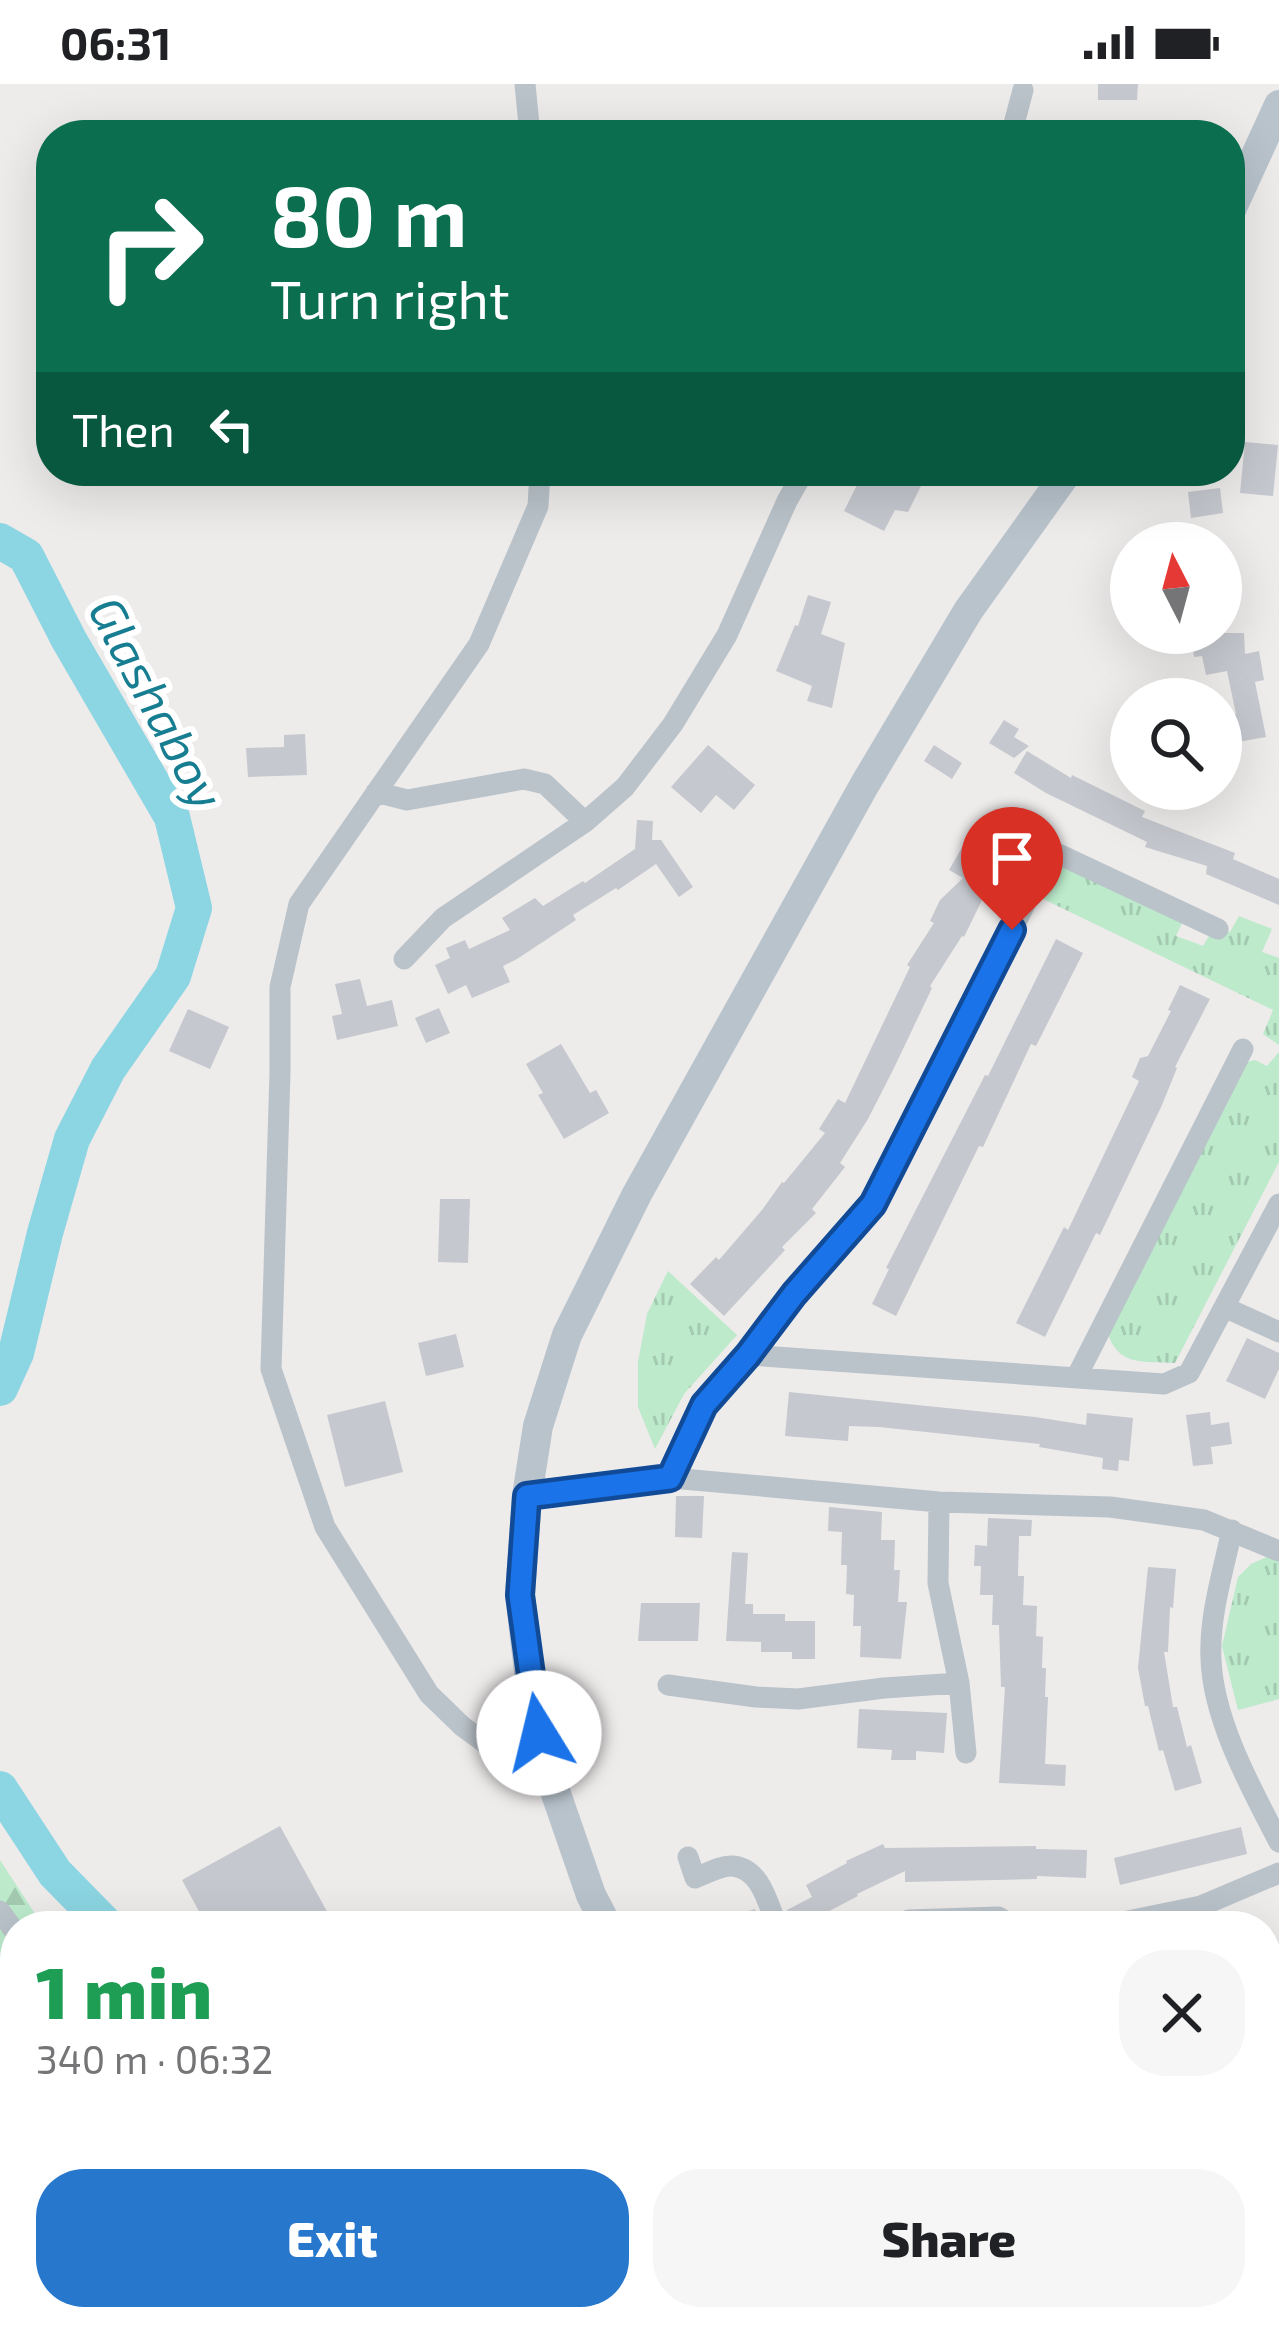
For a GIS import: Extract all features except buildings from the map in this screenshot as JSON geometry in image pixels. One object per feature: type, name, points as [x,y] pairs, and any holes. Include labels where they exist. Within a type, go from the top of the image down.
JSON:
[{"type":"main road","points":[[1245,179],[1279,105]]},
{"type":"main road","points":[[599,1911],[545,1762],[520,1595],[538,1426],[567,1335],[637,1194],[865,784],[968,611],[1057,486]]},
{"type":"street","points":[[525,84],[529,120]]},
{"type":"street","points":[[1014,120],[1023,89]]},
{"type":"street","points":[[539,486],[538,506],[479,644],[299,904],[280,987],[271,1369],[325,1527],[429,1694],[499,1753],[525,1762],[545,1762]]},
{"type":"street","points":[[404,959],[443,918],[585,822],[625,787],[673,724],[727,635],[796,486]]},
{"type":"street","points":[[376,792],[407,800],[524,779],[545,784],[585,822]]},
{"type":"street","points":[[1003,828],[1218,929]]},
{"type":"street","points":[[670,1478],[704,1405],[873,1204],[1052,851]]},
{"type":"street","points":[[1076,1378],[1243,1049]]},
{"type":"street","points":[[748,1355],[1165,1384],[1189,1373],[1279,1204]]},
{"type":"street","points":[[1224,1307],[1279,1332]]},
{"type":"street","points":[[527,1496],[670,1478],[940,1502],[1110,1507],[1204,1520],[1279,1551]]},
{"type":"street","points":[[940,1502],[938,1583],[959,1683],[966,1753]]},
{"type":"street","points":[[1232,1530],[1212,1624],[1214,1688],[1221,1715],[1279,1842]]},
{"type":"street","points":[[668,1684],[798,1700],[959,1683]]},
{"type":"street","points":[[688,1857],[695,1879],[729,1865],[743,1870],[758,1880],[771,1911]]},
{"type":"street","points":[[1177,1911],[1202,1906],[1279,1873]]},
{"type":"green space","points":[[1061,861],[1184,919],[1176,936],[1203,946],[1212,931],[1230,932],[1239,916],[1272,929],[1262,952],[1279,958],[1279,1045],[1263,1034],[1273,1010],[1041,898]]},
{"type":"green space","points":[[1279,1052],[1279,1162],[1175,1363],[1124,1356],[1107,1330],[1247,1062],[1267,1066]]},
{"type":"green space","points":[[668,1271],[737,1335],[684,1394],[655,1449],[638,1407],[638,1362],[647,1314]]},
{"type":"green space","points":[[1271,1555],[1279,1559],[1279,1699],[1238,1710],[1222,1646],[1238,1577],[1251,1564]]},
{"type":"green space","points":[[0,1860],[33,1911],[0,1911]]},
{"type":"waterway","name":"Glashaboy","points":[[0,541],[26,556],[172,817],[194,908],[173,976],[108,1069],[72,1139],[16,1353],[0,1388]]},
{"type":"waterway","name":"Glashaboy","points":[[0,1789],[55,1873],[92,1911]]},
{"type":"route","points":[[539,1733],[520,1595],[527,1496],[670,1478],[704,1405],[873,1204],[1012,930]]}]
